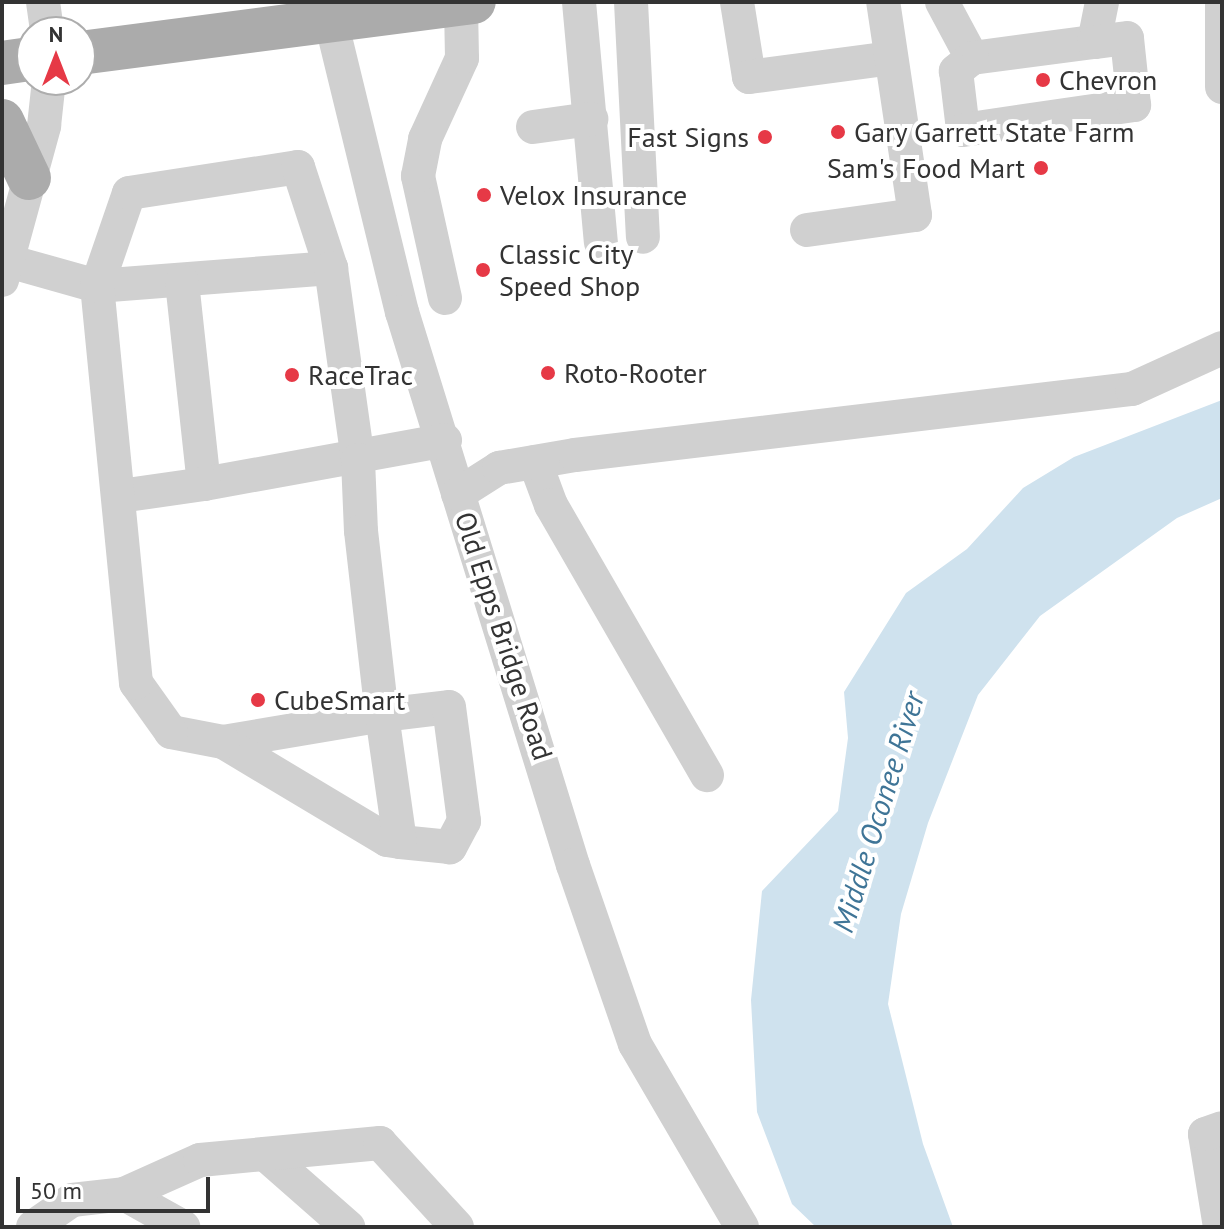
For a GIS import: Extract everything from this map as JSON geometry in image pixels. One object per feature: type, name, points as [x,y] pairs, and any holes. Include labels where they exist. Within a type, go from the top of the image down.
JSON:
[{"type":"main road","points":[[96,51],[468,3]]},
{"type":"main road","points":[[2,121],[29,178]]},
{"type":"street","points":[[579,2],[601,242]]},
{"type":"street","points":[[631,2],[643,237]]},
{"type":"street","points":[[737,2],[749,77],[891,58]]},
{"type":"street","points":[[807,230],[915,215],[883,2]]},
{"type":"street","points":[[942,2],[972,58]]},
{"type":"street","points":[[1094,42],[1102,2]]},
{"type":"street","points":[[445,298],[421,187],[425,139],[462,58],[468,3]]},
{"type":"street","points":[[1222,4],[1222,87]]},
{"type":"street","name":"Old Epps Bridge Road","points":[[331,21],[374,197],[458,494],[635,1044],[742,1227]]},
{"type":"street","points":[[1127,38],[1134,105],[963,130],[956,71],[972,58],[1127,38]]},
{"type":"street","points":[[46,96],[5,270],[97,286],[182,282],[331,268]]},
{"type":"street","points":[[533,127],[591,119]]},
{"type":"street","points":[[223,742],[285,785],[400,842],[450,847],[464,821],[449,707],[382,715],[223,742],[171,732],[136,683],[97,286],[129,193],[298,167],[331,268],[358,460],[382,715],[400,842]]},
{"type":"street","points":[[374,197],[421,187]]},
{"type":"street","points":[[182,282],[204,484]]},
{"type":"street","points":[[458,494],[499,468],[535,462],[1132,389],[1222,348]]},
{"type":"street","points":[[120,496],[358,460],[445,440]]},
{"type":"street","points":[[535,462],[551,505],[707,775]]},
{"type":"street","points":[[1213,1131],[1220,1227]]},
{"type":"street","points":[[33,1227],[72,1200],[124,1194],[200,1160],[380,1143],[457,1227]]},
{"type":"street","points":[[265,1154],[348,1227]]},
{"type":"street","points":[[124,1194],[183,1227]]},
{"type":"water","name":"Middle Oconee River","points":[[1222,400],[1222,498],[1177,518],[1040,616],[978,695],[928,823],[901,914],[888,1004],[923,1144],[953,1227],[816,1227],[792,1204],[757,1112],[751,1000],[762,891],[838,811],[848,738],[844,692],[906,593],[967,549],[1023,488],[1074,457]]},
{"type":"place","name":"Chevron","points":[[1043,80]]},
{"type":"place","name":"Gary Garrett State Farm","points":[[838,132]]},
{"type":"place","name":"Fast Signs","points":[[765,137]]},
{"type":"place","name":"Sam's Food Mart","points":[[1041,168]]},
{"type":"place","name":"Velox Insurance","points":[[484,195]]},
{"type":"place","name":"Classic City Speed Shop","points":[[483,270]]},
{"type":"place","name":"Roto-Rooter","points":[[548,373]]},
{"type":"place","name":"RaceTrac","points":[[292,375]]},
{"type":"place","name":"CubeSmart","points":[[258,700]]}]
